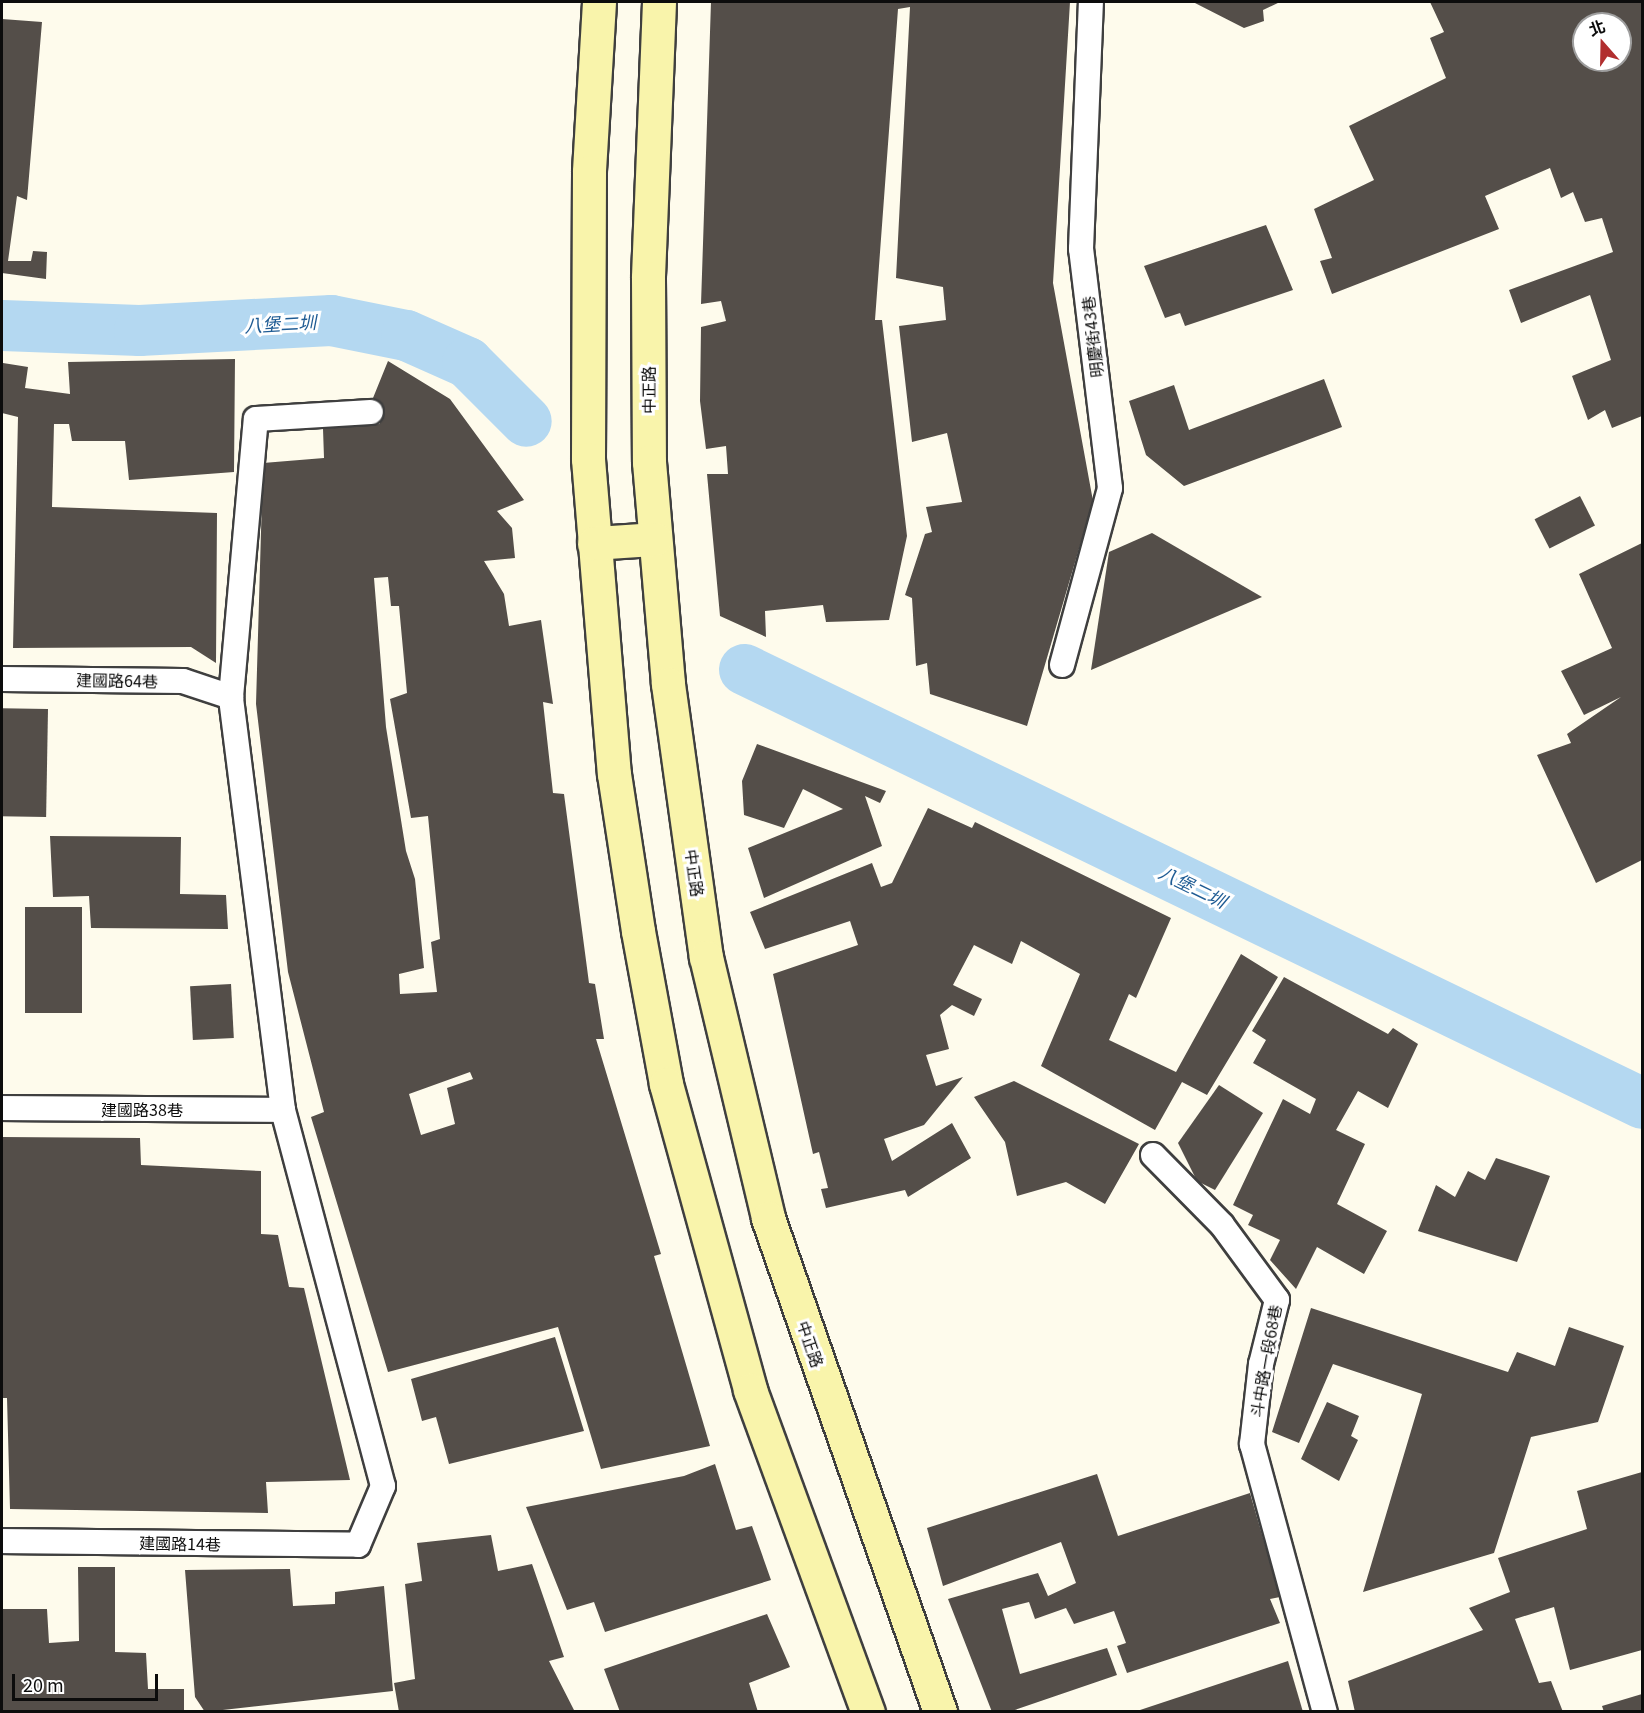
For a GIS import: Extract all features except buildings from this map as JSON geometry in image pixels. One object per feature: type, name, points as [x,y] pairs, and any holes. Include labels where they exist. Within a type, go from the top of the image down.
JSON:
[{"type":"street","points":[[599,2],[589,172],[588,459],[614,774],[666,1084],[750,1390],[868,1712]]},
{"type":"street","name":"中正路","points":[[659,2],[648,278],[649,462],[668,684],[706,957],[768,1218],[939,1712]]},
{"type":"street","points":[[594,543],[655,539]]},
{"type":"lane","name":"明慶街43巷","points":[[1062,665],[1110,488],[1081,249],[1091,2]]},
{"type":"lane","points":[[284,1110],[231,697],[256,419],[371,412]]},
{"type":"lane","name":"建國路64巷","points":[[2,679],[183,681],[231,697]]},
{"type":"lane","name":"建國路38巷","points":[[2,1108],[284,1110]]},
{"type":"lane","name":"建國路14巷","points":[[2,1541],[358,1545],[382,1486],[284,1110]]},
{"type":"lane","name":"斗中路一段68巷","points":[[1153,1155],[1222,1225],[1278,1300],[1261,1364],[1252,1444],[1325,1712]]},
{"type":"waterway","name":"八堡二圳","points":[[2,325],[139,330],[331,320],[406,335],[467,362],[526,421]]},
{"type":"waterway","name":"八堡二圳","points":[[744,669],[1642,1103]]}]
